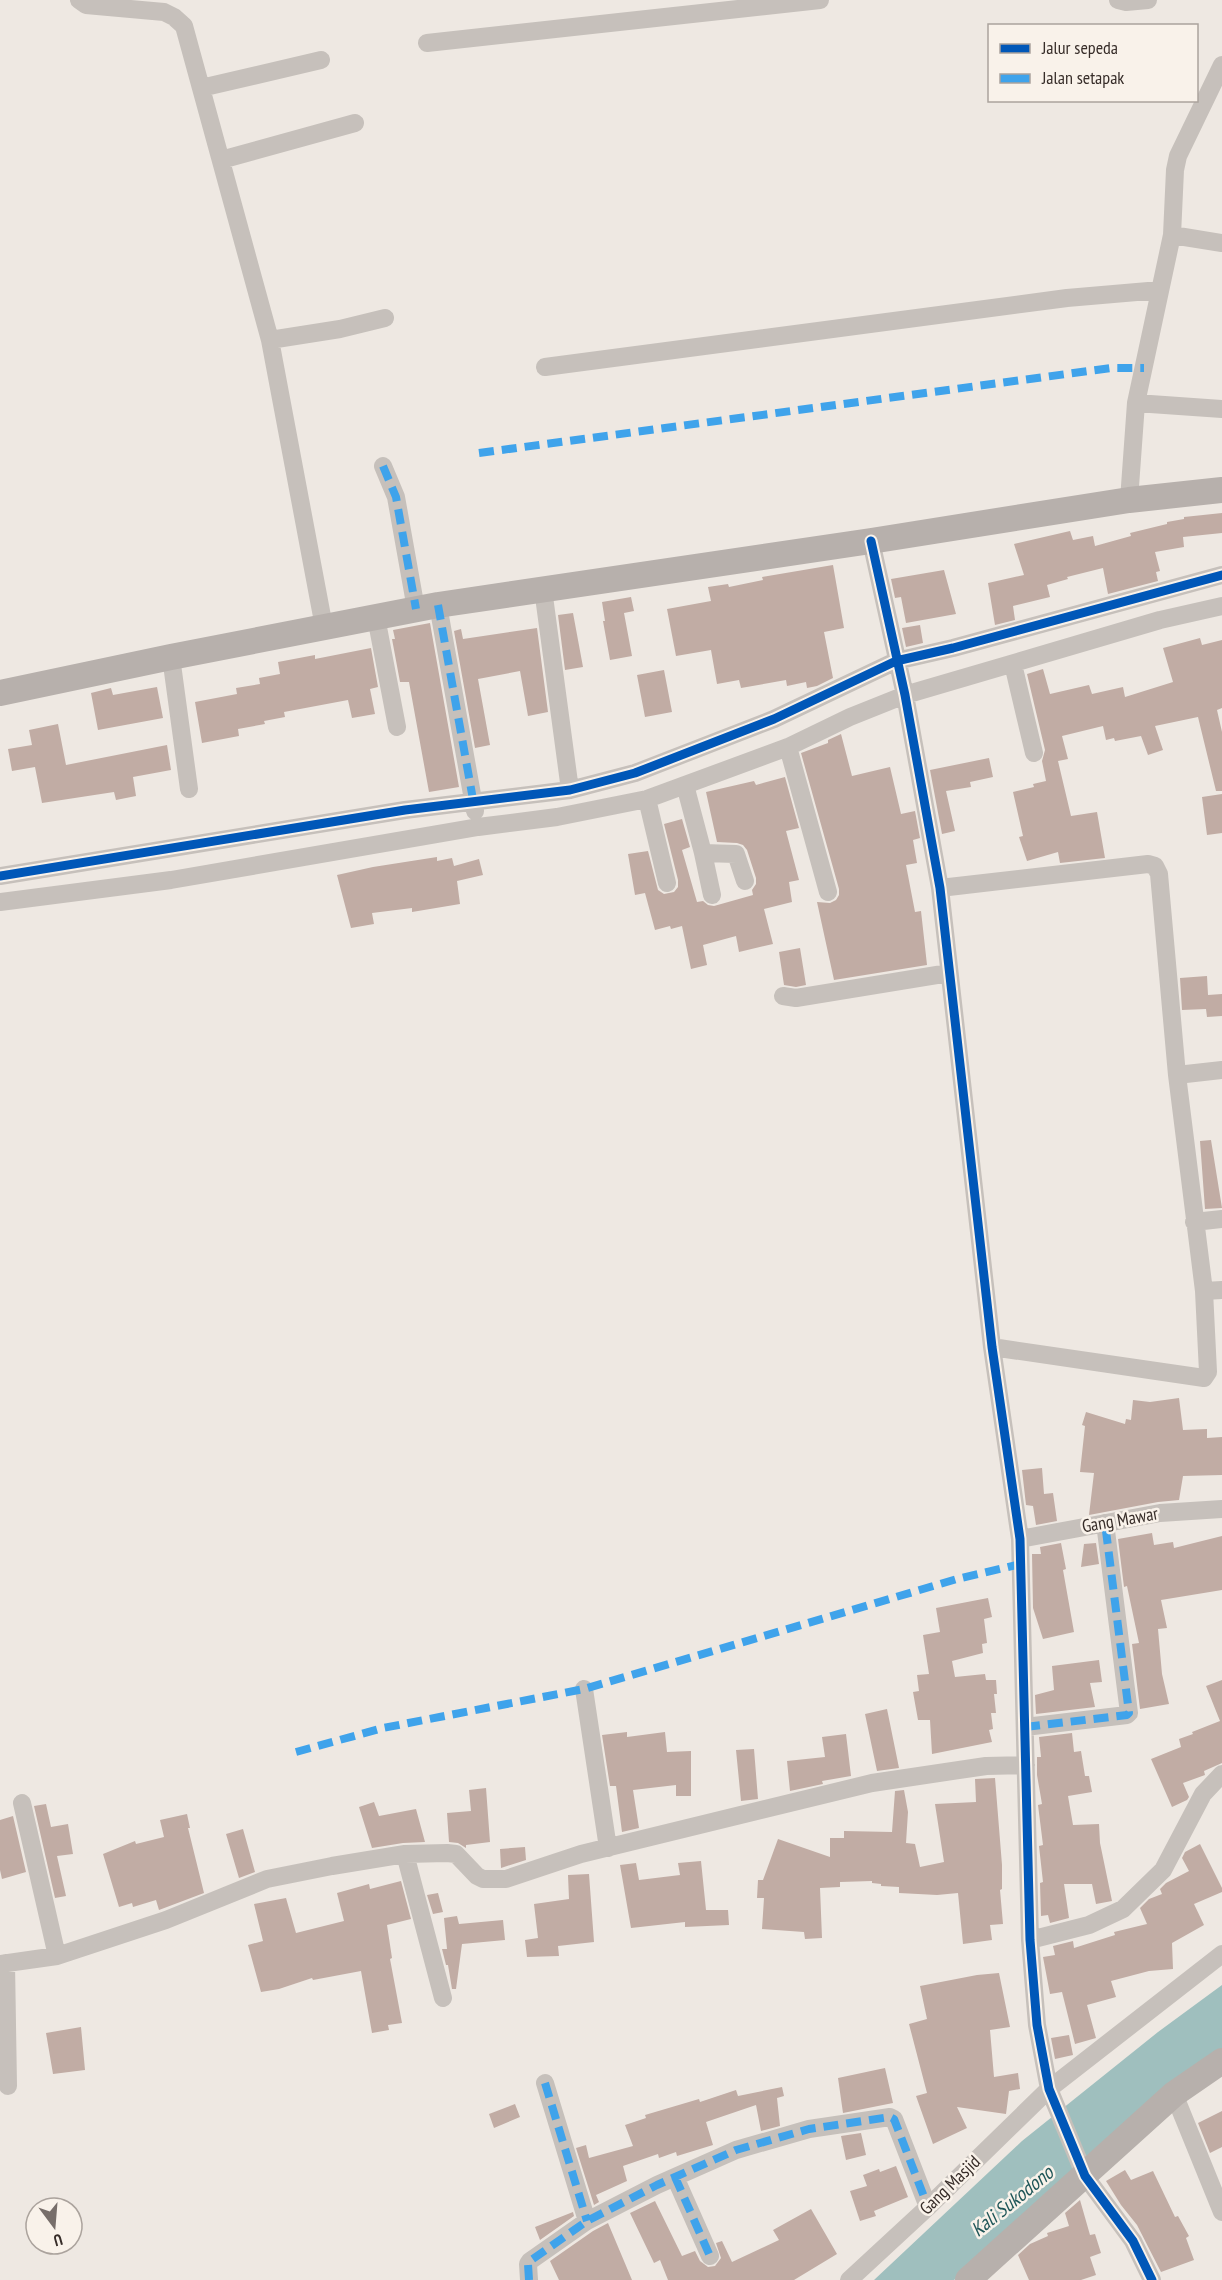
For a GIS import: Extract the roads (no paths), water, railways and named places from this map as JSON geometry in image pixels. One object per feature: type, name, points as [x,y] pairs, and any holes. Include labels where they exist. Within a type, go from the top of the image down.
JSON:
[{"type":"street","points":[[79,0],[86,5],[164,12],[184,26],[270,340],[324,627]]},
{"type":"street","points":[[427,43],[820,0]]},
{"type":"street","points":[[1118,0],[1126,2],[1148,0]]},
{"type":"street","points":[[201,88],[321,60]]},
{"type":"street","points":[[1129,500],[1136,403],[1172,235],[1175,170],[1183,142],[1222,65]]},
{"type":"street","points":[[221,160],[355,123]]},
{"type":"street","points":[[1172,235],[1222,243]]},
{"type":"street","points":[[545,367],[1067,298],[1160,290]]},
{"type":"street","points":[[270,340],[340,329],[386,318]]},
{"type":"street","points":[[1136,403],[1222,408]]},
{"type":"street","points":[[383,466],[396,497],[427,607],[475,814]]},
{"type":"street","points":[[0,693],[427,607],[1129,500],[1222,490]]},
{"type":"street","points":[[871,541],[900,677],[940,888],[992,1347],[1020,1539],[1030,1940],[1037,2025],[1051,2095],[1084,2173],[1132,2241],[1152,2280]]},
{"type":"street","points":[[0,876],[405,810],[475,814],[548,805],[570,790],[635,773],[774,719],[900,677],[1194,598],[1222,575]]},
{"type":"street","points":[[543,589],[570,790]]},
{"type":"street","points":[[0,903],[171,880],[475,814],[548,805],[647,799],[788,747],[850,717],[900,677],[957,663],[1014,664],[1142,611],[1194,598],[1222,606]]},
{"type":"street","points":[[376,617],[397,727]]},
{"type":"street","points":[[171,657],[189,789]]},
{"type":"street","points":[[1014,664],[1034,753]]},
{"type":"street","points":[[788,747],[828,892]]},
{"type":"street","points":[[685,785],[712,895]]},
{"type":"street","points":[[647,799],[667,883]]},
{"type":"street","points":[[703,853],[736,854],[746,881]]},
{"type":"street","points":[[940,888],[1148,864],[1155,866],[1160,874],[1177,1075],[1204,1291],[1208,1372],[1204,1378],[992,1347]]},
{"type":"street","points":[[783,996],[796,998],[949,973]]},
{"type":"street","points":[[1177,1075],[1222,1070]]},
{"type":"street","points":[[1194,1222],[1222,1219]]},
{"type":"street","points":[[1204,1291],[1222,1290]]},
{"type":"street","name":"Gang Mawar","points":[[1020,1539],[1160,1513],[1222,1509]]},
{"type":"street","points":[[1025,1727],[1129,1713],[1105,1524]]},
{"type":"street","points":[[584,1689],[608,1848]]},
{"type":"street","points":[[8,2086],[3,1964],[57,1956],[166,1920],[267,1879],[425,1852],[456,1854],[477,1876],[483,1879],[506,1879],[581,1854],[872,1784],[986,1766],[1026,1765]]},
{"type":"street","points":[[1030,1940],[1089,1925],[1123,1909],[1163,1870],[1203,1794],[1222,1773]]},
{"type":"street","points":[[22,1803],[57,1956]]},
{"type":"street","points":[[405,1854],[443,1998]]},
{"type":"street","name":"Gang Masjid","points":[[849,2280],[1051,2095],[1222,1954]]},
{"type":"street","points":[[968,2280],[1174,2094],[1222,2061]]},
{"type":"street","points":[[545,2083],[587,2221]]},
{"type":"street","points":[[1174,2094],[1222,2212]]},
{"type":"street","points":[[529,2280],[528,2264],[530,2261],[587,2221],[675,2177],[736,2150],[809,2129],[890,2117],[897,2122],[928,2207]]},
{"type":"street","points":[[675,2177],[710,2256]]},
{"type":"water","name":"Kali Sukodono","points":[[1222,1985],[1222,2053],[1118,2133],[954,2280],[874,2280],[1022,2141],[1158,2032]]}]
